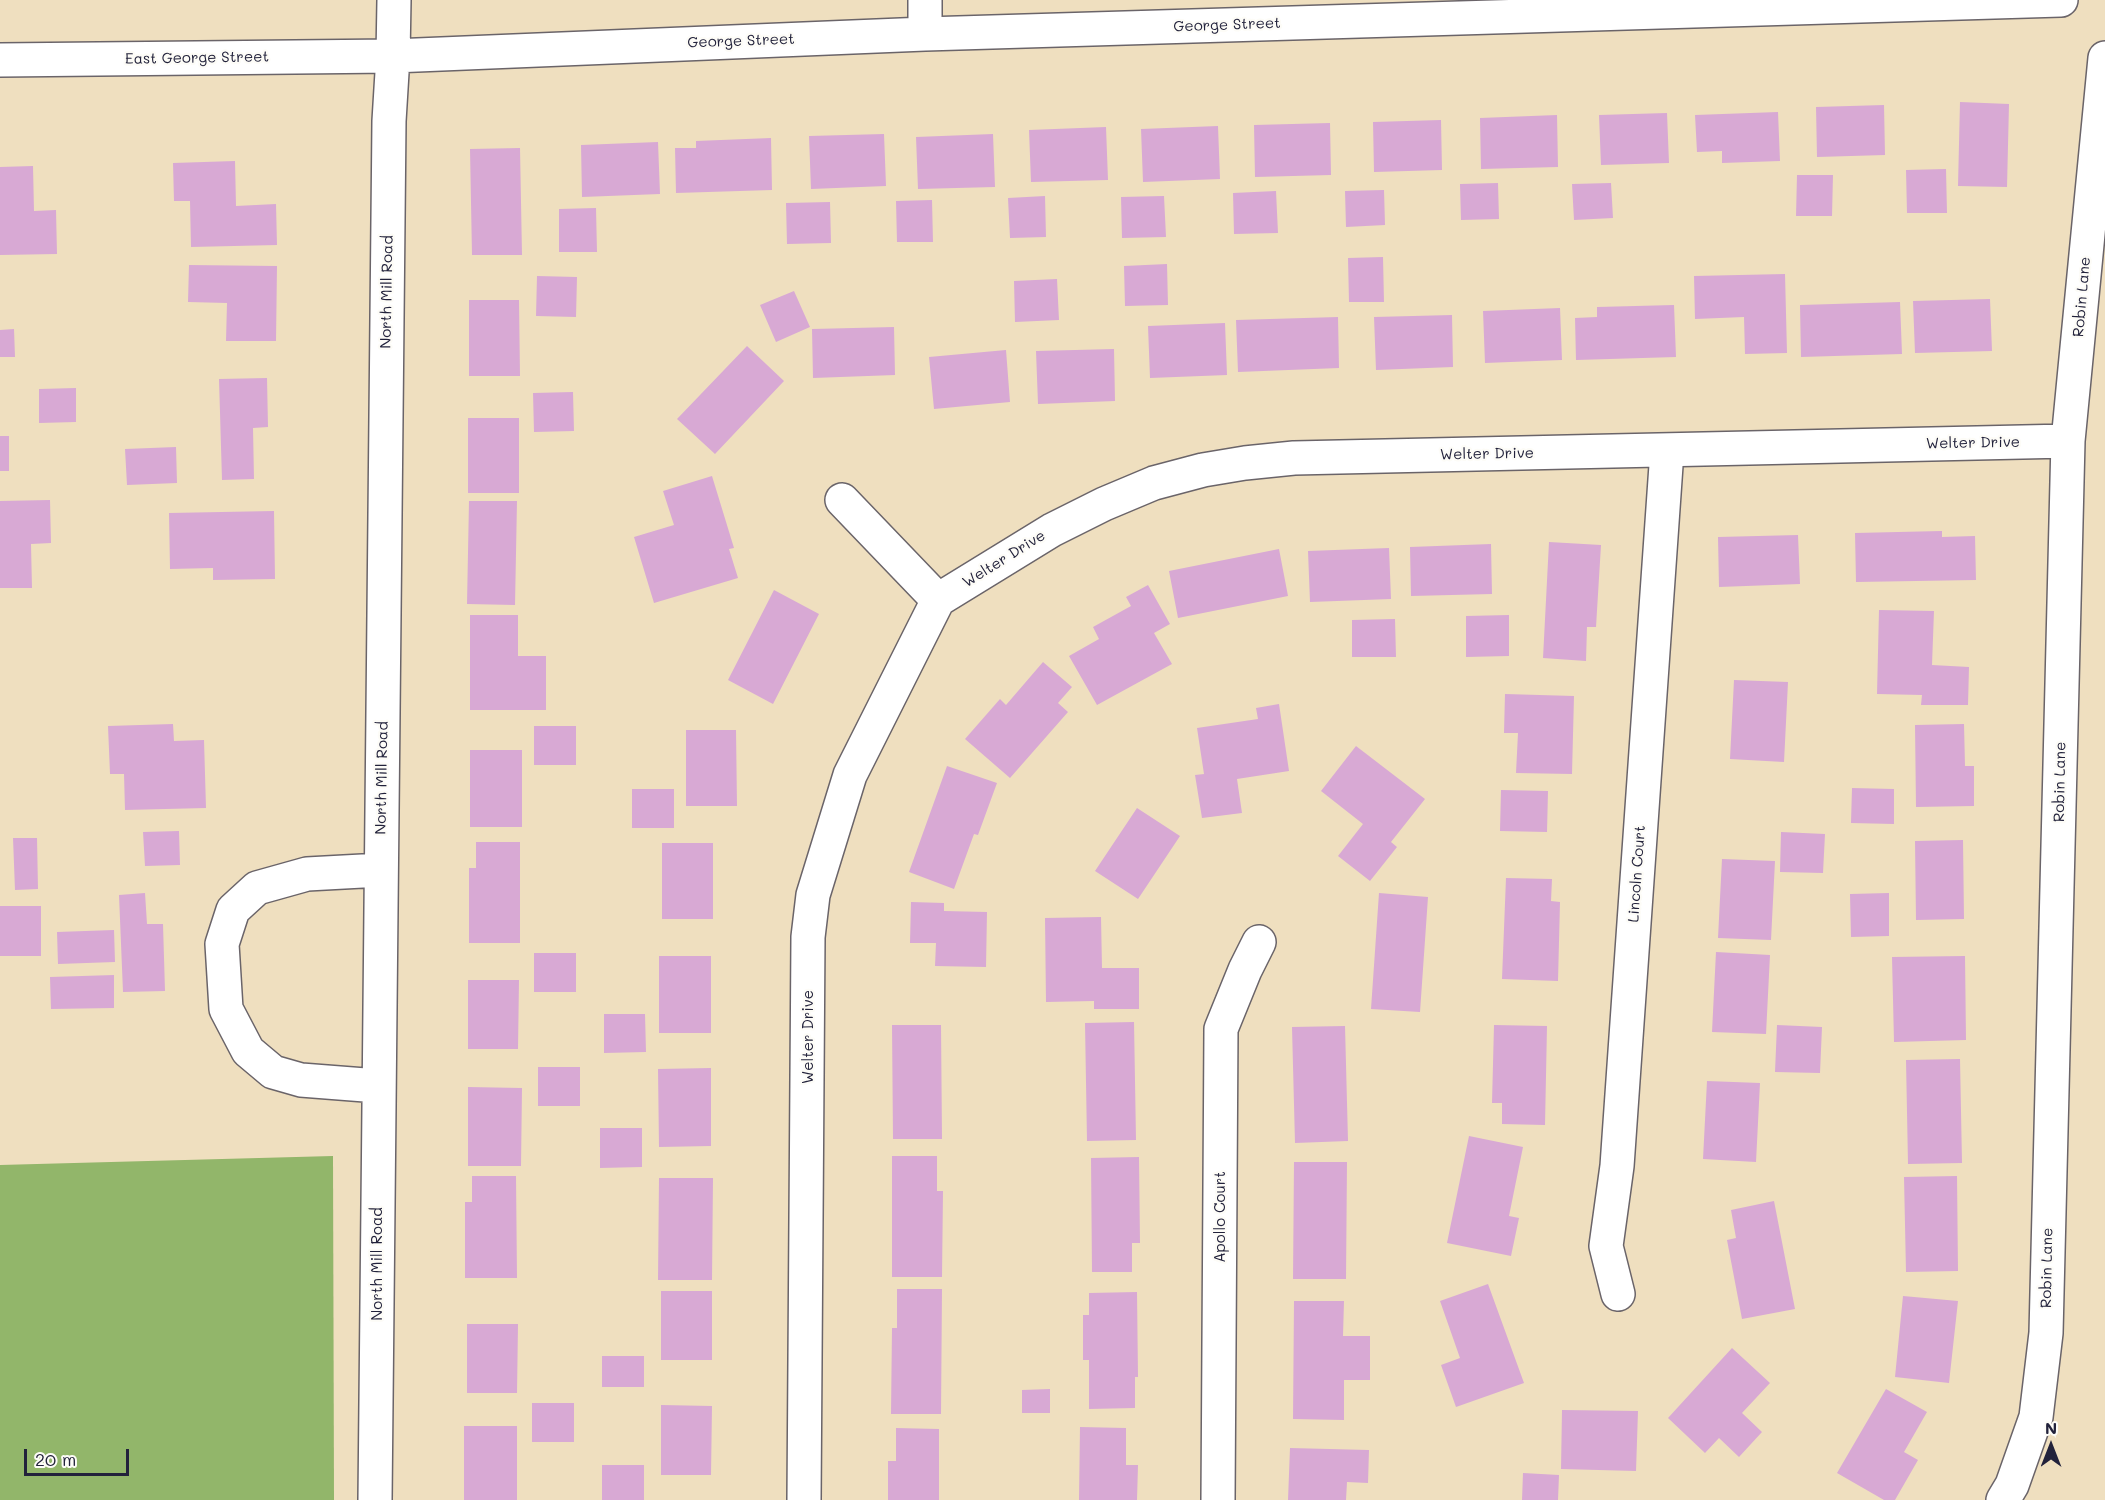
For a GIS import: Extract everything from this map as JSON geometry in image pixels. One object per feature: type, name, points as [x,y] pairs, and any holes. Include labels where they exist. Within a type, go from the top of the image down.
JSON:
[{"type":"street","name":"North Mill Road","points":[[375,1500],[389,121],[394,0]]},
{"type":"street","points":[[925,0],[925,34]]},
{"type":"street","name":"George Street","points":[[393,56],[1454,9],[2061,0]]},
{"type":"street","name":"East George Street","points":[[0,60],[393,56]]},
{"type":"street","name":"Robin Lane","points":[[2003,1500],[2012,1485],[2036,1417],[2046,1333],[2068,441],[2105,58]]},
{"type":"street","name":"Welter Drive","points":[[804,1500],[808,937],[813,895],[850,775],[938,600],[1052,530],[1104,504],[1154,483],[1203,470],[1245,463],[1294,458],[2068,441]]},
{"type":"street","name":"Lincoln Court","points":[[1618,1294],[1606,1246],[1617,1166],[1667,451]]},
{"type":"street","points":[[842,500],[938,600]]},
{"type":"street","points":[[378,1086],[301,1080],[273,1072],[248,1051],[226,1009],[222,944],[233,910],[257,888],[307,874],[381,870]]},
{"type":"street","name":"Apollo Court","points":[[1218,1500],[1221,1029],[1259,942]]},
{"type":"green space","points":[[333,1156],[334,1500],[0,1500],[0,1165]]},
{"type":"building","points":[[1960,102],[2009,104],[2007,187],[1958,186]]},
{"type":"building","points":[[1884,105],[1885,155],[1817,157],[1816,107]]},
{"type":"building","points":[[1778,112],[1780,161],[1722,163],[1722,151],[1697,152],[1695,115]]},
{"type":"building","points":[[1667,113],[1669,163],[1601,165],[1599,115]]},
{"type":"building","points":[[1557,115],[1558,167],[1481,169],[1480,118]]},
{"type":"building","points":[[1441,120],[1442,170],[1374,172],[1373,122]]},
{"type":"building","points":[[1330,123],[1331,175],[1255,177],[1254,125]]},
{"type":"building","points":[[1218,126],[1220,179],[1143,182],[1141,129]]},
{"type":"building","points":[[1106,127],[1108,180],[1031,182],[1029,130]]},
{"type":"building","points":[[884,134],[886,186],[811,189],[809,136]]},
{"type":"building","points":[[993,134],[995,187],[918,189],[916,137]]},
{"type":"building","points":[[771,138],[772,190],[676,193],[675,148],[696,148],[696,141]]},
{"type":"building","points":[[658,142],[660,194],[582,197],[581,145]]},
{"type":"building","points":[[520,148],[522,255],[472,255],[470,149]]},
{"type":"building","points":[[235,161],[236,206],[276,204],[277,245],[191,247],[190,201],[174,201],[173,163]]},
{"type":"building","points":[[33,166],[34,211],[56,210],[57,254],[0,255],[0,167]]},
{"type":"building","points":[[1946,169],[1947,213],[1907,213],[1906,170]]},
{"type":"building","points":[[1797,175],[1833,175],[1832,216],[1796,216]]},
{"type":"building","points":[[1498,183],[1499,219],[1461,220],[1460,184]]},
{"type":"building","points":[[1611,183],[1613,218],[1574,220],[1572,184]]},
{"type":"building","points":[[1384,190],[1385,225],[1346,227],[1345,191]]},
{"type":"building","points":[[1276,191],[1278,233],[1234,234],[1233,193]]},
{"type":"building","points":[[1045,196],[1046,237],[1010,238],[1008,198]]},
{"type":"building","points":[[1164,196],[1166,237],[1122,238],[1121,197]]},
{"type":"building","points":[[932,200],[933,242],[897,242],[896,201]]},
{"type":"building","points":[[830,202],[831,243],[787,244],[786,203]]},
{"type":"building","points":[[596,208],[597,252],[559,252],[559,209]]},
{"type":"building","points":[[1383,257],[1384,302],[1349,302],[1348,258]]},
{"type":"building","points":[[1167,264],[1168,305],[1125,306],[1124,266]]},
{"type":"building","points":[[189,265],[277,266],[276,341],[226,341],[227,303],[188,302]]},
{"type":"building","points":[[1785,274],[1787,353],[1745,354],[1744,317],[1695,319],[1694,276]]},
{"type":"building","points":[[537,276],[577,277],[576,317],[536,316]]},
{"type":"building","points":[[1057,279],[1059,320],[1015,322],[1014,281]]},
{"type":"building","points":[[794,291],[810,327],[776,342],[760,305]]},
{"type":"building","points":[[1990,299],[1992,351],[1915,353],[1913,301]]},
{"type":"building","points":[[469,300],[519,300],[520,376],[469,376]]},
{"type":"building","points":[[1900,302],[1902,354],[1801,357],[1800,305]]},
{"type":"building","points":[[1674,305],[1676,357],[1576,360],[1575,318],[1597,317],[1597,307]]},
{"type":"building","points":[[1560,308],[1562,360],[1485,363],[1483,311]]},
{"type":"building","points":[[1452,315],[1453,367],[1376,370],[1374,317]]},
{"type":"building","points":[[1338,317],[1339,368],[1238,372],[1236,320]]},
{"type":"building","points":[[1225,323],[1227,375],[1150,378],[1148,326]]},
{"type":"building","points":[[894,327],[895,375],[813,378],[812,329]]},
{"type":"building","points":[[14,329],[15,357],[0,357],[0,330]]},
{"type":"building","points":[[747,346],[784,381],[715,454],[677,419]]},
{"type":"building","points":[[1114,349],[1115,401],[1038,404],[1036,351]]},
{"type":"building","points":[[1006,350],[1010,402],[934,409],[929,357]]},
{"type":"building","points":[[267,378],[268,427],[253,428],[254,479],[222,480],[219,379]]},
{"type":"building","points":[[76,388],[76,422],[39,423],[39,389]]},
{"type":"building","points":[[573,392],[574,431],[534,432],[533,393]]},
{"type":"building","points":[[468,418],[519,418],[519,493],[468,493]]},
{"type":"building","points":[[0,436],[9,436],[9,471],[0,471]]},
{"type":"building","points":[[176,447],[177,483],[127,485],[125,449]]},
{"type":"building","points":[[712,476],[734,548],[729,549],[738,578],[654,603],[634,537],[674,525],[663,491]]},
{"type":"building","points":[[50,500],[51,543],[31,544],[32,588],[0,588],[0,501]]},
{"type":"building","points":[[469,501],[517,501],[515,605],[467,604]]},
{"type":"building","points":[[274,511],[275,579],[213,580],[213,568],[170,569],[169,513]]},
{"type":"building","points":[[1942,531],[1942,537],[1975,536],[1976,580],[1856,582],[1855,533]]},
{"type":"building","points":[[1798,535],[1800,584],[1719,587],[1718,537]]},
{"type":"building","points":[[1549,542],[1601,545],[1596,627],[1587,627],[1586,661],[1543,658]]},
{"type":"building","points":[[1491,544],[1492,594],[1411,596],[1410,547]]},
{"type":"building","points":[[1389,548],[1391,599],[1310,602],[1308,551]]},
{"type":"building","points":[[1279,549],[1288,596],[1178,618],[1169,571]]},
{"type":"building","points":[[1148,585],[1170,624],[1154,633],[1172,664],[1097,705],[1069,656],[1099,639],[1093,627],[1131,606],[1126,597]]},
{"type":"building","points":[[774,590],[819,614],[773,704],[728,680]]},
{"type":"building","points":[[1879,610],[1934,611],[1932,665],[1969,667],[1968,705],[1921,705],[1922,695],[1877,694]]},
{"type":"building","points":[[470,615],[518,615],[518,656],[546,656],[546,710],[470,710]]},
{"type":"building","points":[[1509,615],[1509,656],[1466,657],[1466,616]]},
{"type":"building","points":[[1395,619],[1396,657],[1352,657],[1352,620]]},
{"type":"building","points":[[1043,662],[1072,687],[1058,703],[1068,712],[1010,778],[965,739],[1000,699],[1006,705]]},
{"type":"building","points":[[1734,680],[1788,682],[1784,762],[1730,759]]},
{"type":"building","points":[[1505,694],[1574,696],[1572,774],[1516,773],[1518,733],[1504,733]]},
{"type":"building","points":[[1279,704],[1289,771],[1237,779],[1242,813],[1202,818],[1195,775],[1204,774],[1197,728],[1258,719],[1256,708]]},
{"type":"building","points":[[173,724],[174,741],[204,740],[206,808],[125,810],[124,774],[110,774],[108,726]]},
{"type":"building","points":[[1964,724],[1965,766],[1974,766],[1974,806],[1916,807],[1915,725]]},
{"type":"building","points":[[534,726],[576,726],[576,765],[534,765]]},
{"type":"building","points":[[686,730],[736,730],[737,806],[686,806]]},
{"type":"building","points":[[1356,746],[1425,799],[1391,842],[1397,847],[1370,881],[1338,856],[1363,824],[1321,791]]},
{"type":"building","points":[[470,750],[522,750],[522,827],[470,827]]},
{"type":"building","points":[[947,766],[997,783],[978,835],[974,834],[954,889],[909,872]]},
{"type":"building","points":[[1852,788],[1894,789],[1894,824],[1851,823]]},
{"type":"building","points":[[632,789],[674,789],[674,828],[632,828]]},
{"type":"building","points":[[1501,790],[1548,791],[1547,832],[1500,831]]},
{"type":"building","points":[[1137,808],[1180,836],[1138,899],[1095,871]]},
{"type":"building","points":[[179,831],[180,865],[145,866],[143,832]]},
{"type":"building","points":[[1781,832],[1825,834],[1823,873],[1780,872]]},
{"type":"building","points":[[13,838],[37,838],[38,889],[15,890]]},
{"type":"building","points":[[1963,840],[1964,919],[1916,920],[1915,841]]},
{"type":"building","points":[[476,842],[520,842],[520,943],[469,943],[469,868],[476,868]]},
{"type":"building","points":[[662,843],[713,843],[713,919],[662,919]]},
{"type":"building","points":[[1722,859],[1775,861],[1771,940],[1718,938]]},
{"type":"building","points":[[1506,878],[1552,879],[1551,901],[1560,902],[1558,981],[1502,979]]},
{"type":"building","points":[[145,893],[147,924],[163,924],[165,991],[123,992],[119,895]]},
{"type":"building","points":[[1379,893],[1428,897],[1420,1012],[1371,1009]]},
{"type":"building","points":[[1889,893],[1889,936],[1851,937],[1850,894]]},
{"type":"building","points":[[911,902],[944,903],[944,911],[987,912],[986,967],[935,966],[936,943],[910,943]]},
{"type":"building","points":[[0,906],[41,906],[41,956],[0,956]]},
{"type":"building","points":[[1101,917],[1102,968],[1139,968],[1139,1009],[1094,1009],[1094,1001],[1046,1002],[1045,918]]},
{"type":"building","points":[[114,930],[115,962],[58,964],[57,932]]},
{"type":"building","points":[[1716,952],[1770,955],[1766,1034],[1712,1032]]},
{"type":"building","points":[[534,953],[576,953],[576,992],[534,992]]},
{"type":"building","points":[[659,956],[711,956],[711,1033],[659,1033]]},
{"type":"building","points":[[1965,956],[1966,1040],[1894,1042],[1892,957]]},
{"type":"building","points":[[114,975],[114,1008],[51,1009],[50,977]]},
{"type":"building","points":[[468,980],[519,980],[518,1049],[468,1049]]},
{"type":"building","points":[[604,1014],[645,1014],[646,1052],[604,1053]]},
{"type":"building","points":[[1134,1022],[1136,1140],[1087,1141],[1085,1023]]},
{"type":"building","points":[[892,1025],[941,1025],[942,1139],[893,1139]]},
{"type":"building","points":[[1494,1025],[1547,1026],[1545,1125],[1502,1124],[1502,1103],[1492,1103]]},
{"type":"building","points":[[1777,1025],[1822,1027],[1820,1073],[1775,1072]]},
{"type":"building","points":[[1345,1026],[1348,1141],[1295,1143],[1292,1027]]},
{"type":"building","points":[[1960,1059],[1962,1163],[1908,1164],[1906,1060]]},
{"type":"building","points":[[538,1067],[580,1067],[580,1106],[538,1106]]},
{"type":"building","points":[[711,1068],[711,1146],[659,1147],[658,1069]]},
{"type":"building","points":[[1707,1081],[1760,1083],[1756,1162],[1703,1159]]},
{"type":"building","points":[[468,1087],[522,1088],[521,1166],[468,1166]]},
{"type":"building","points":[[600,1128],[642,1128],[642,1167],[600,1168]]},
{"type":"building","points":[[1469,1136],[1523,1147],[1509,1216],[1519,1218],[1511,1256],[1447,1243]]},
{"type":"building","points":[[892,1156],[937,1156],[937,1191],[943,1191],[942,1277],[892,1277]]},
{"type":"building","points":[[1139,1157],[1140,1243],[1132,1243],[1132,1272],[1092,1272],[1091,1158]]},
{"type":"building","points":[[1294,1162],[1347,1162],[1346,1279],[1293,1279]]},
{"type":"building","points":[[472,1176],[516,1176],[517,1278],[465,1278],[465,1202],[472,1202]]},
{"type":"building","points":[[1957,1176],[1958,1271],[1906,1272],[1904,1177]]},
{"type":"building","points":[[659,1178],[713,1178],[712,1280],[658,1280]]},
{"type":"building","points":[[1774,1201],[1795,1309],[1742,1319],[1727,1240],[1736,1238],[1731,1210]]},
{"type":"building","points":[[1488,1284],[1524,1383],[1456,1407],[1441,1365],[1460,1358],[1440,1301]]},
{"type":"building","points":[[897,1289],[942,1289],[941,1414],[891,1414],[892,1328],[897,1328]]},
{"type":"building","points":[[661,1291],[712,1291],[712,1360],[661,1360]]},
{"type":"building","points":[[1137,1292],[1138,1377],[1135,1377],[1135,1408],[1089,1409],[1089,1360],[1083,1360],[1083,1315],[1089,1315],[1089,1293]]},
{"type":"building","points":[[1903,1296],[1958,1301],[1949,1383],[1895,1377]]},
{"type":"building","points":[[1294,1301],[1344,1301],[1343,1336],[1370,1336],[1370,1380],[1344,1380],[1344,1420],[1293,1419]]},
{"type":"building","points":[[467,1324],[518,1324],[517,1393],[467,1393]]},
{"type":"building","points":[[1732,1348],[1770,1383],[1742,1413],[1762,1432],[1739,1457],[1719,1438],[1705,1453],[1668,1418]]},
{"type":"building","points":[[602,1356],[644,1356],[644,1387],[602,1387]]},
{"type":"building","points":[[1050,1389],[1050,1413],[1022,1413],[1022,1390]]},
{"type":"building","points":[[1886,1389],[1927,1412],[1904,1452],[1918,1460],[1895,1500],[1884,1500],[1837,1473]]},
{"type":"building","points":[[532,1403],[574,1403],[574,1442],[532,1442]]},
{"type":"building","points":[[661,1405],[712,1406],[711,1475],[661,1475]]},
{"type":"building","points":[[1562,1410],[1638,1411],[1636,1471],[1561,1469]]},
{"type":"building","points":[[464,1426],[517,1426],[517,1500],[464,1500]]},
{"type":"building","points":[[1080,1427],[1126,1428],[1126,1465],[1138,1465],[1137,1500],[1079,1500]]},
{"type":"building","points":[[896,1428],[939,1429],[939,1500],[888,1500],[888,1461],[896,1461]]},
{"type":"building","points":[[1290,1448],[1369,1450],[1368,1483],[1347,1482],[1346,1500],[1288,1500]]},
{"type":"building","points":[[602,1465],[644,1465],[644,1500],[602,1500]]},
{"type":"building","points":[[1523,1473],[1559,1475],[1558,1500],[1522,1500]]}]
